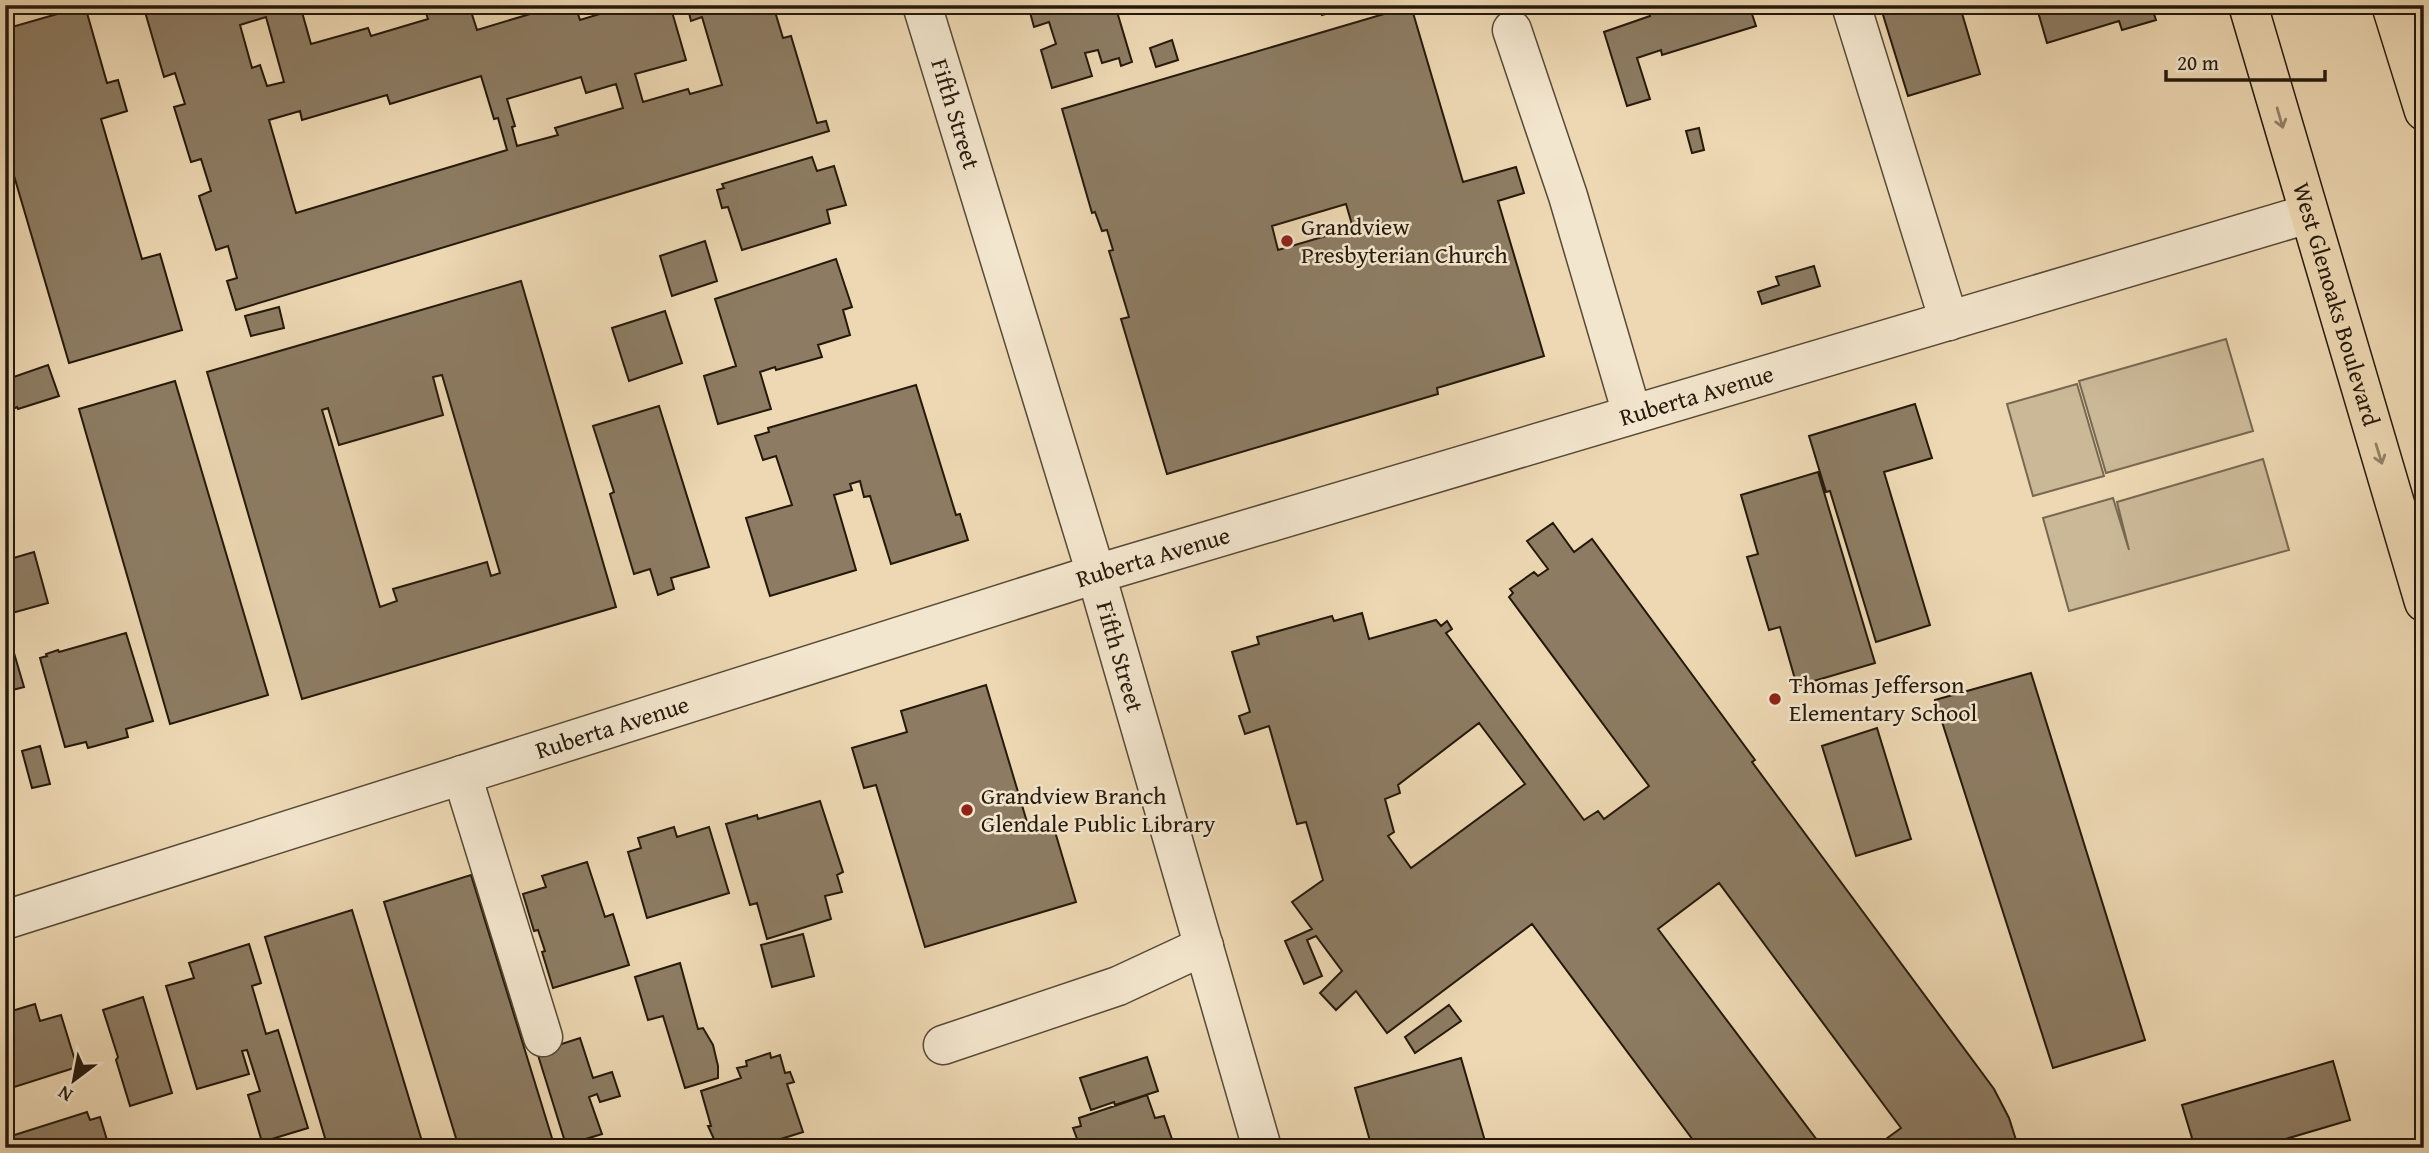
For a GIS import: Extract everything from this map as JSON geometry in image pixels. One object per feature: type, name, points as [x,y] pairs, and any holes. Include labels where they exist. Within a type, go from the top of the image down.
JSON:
[{"type":"main road","name":"West Glenoaks Boulevard","points":[[2248,5],[2424,602]]},
{"type":"main road","points":[[2391,5],[2424,111]]},
{"type":"street","name":"Fifth Street","points":[[922,5],[1096,574],[1262,1148]]},
{"type":"street","points":[[1851,5],[1949,321]]},
{"type":"street","points":[[1512,30],[1565,186],[1632,414]]},
{"type":"street","name":"Ruberta Avenue","points":[[5,920],[1096,574],[2308,214]]},
{"type":"street","points":[[462,775],[542,1037]]},
{"type":"street","points":[[943,1045],[1118,986],[1204,946]]},
{"type":"shaded area","points":[[2226,339],[2253,431],[2106,473],[2079,381]]},
{"type":"shaded area","points":[[2077,384],[2104,476],[2033,496],[2007,404]]},
{"type":"shaded area","points":[[2263,459],[2289,550],[2069,611],[2043,518],[2113,498],[2129,550],[2117,502]]},
{"type":"building","points":[[143,5],[300,5],[311,44],[368,28],[371,36],[428,19],[426,13],[446,5],[469,5],[477,30],[560,5],[575,5],[580,20],[629,5],[670,5],[686,60],[635,74],[643,102],[688,89],[690,94],[722,85],[702,17],[691,21],[687,5],[773,5],[783,38],[791,36],[817,123],[826,121],[829,131],[236,310],[227,281],[237,278],[228,246],[216,250],[199,196],[211,191],[201,159],[191,162],[174,107],[185,104],[175,73],[164,77]],"holes":[[[266,17],[284,82],[267,86],[260,65],[252,68],[240,25]],[[481,76],[494,119],[498,118],[507,150],[296,213],[269,120],[300,111],[302,120],[387,95],[390,104]],[[581,77],[586,93],[616,84],[623,108],[555,128],[558,135],[517,146],[512,127],[515,126],[507,99]]]},
{"type":"building","points":[[1028,5],[1115,5],[1132,62],[1121,66],[1119,58],[1102,63],[1098,50],[1085,53],[1092,76],[1052,88],[1041,50],[1056,44],[1049,22],[1034,27]]},
{"type":"building","points":[[1319,5],[1357,5],[1322,15]]},
{"type":"building","points":[[1647,5],[1749,5],[1756,26],[1662,55],[1661,50],[1637,58],[1650,99],[1627,106],[1604,32],[1650,16]]},
{"type":"building","points":[[1880,5],[1948,5],[1950,13],[1961,10],[1980,74],[1908,96]]},
{"type":"building","points":[[2036,5],[2151,5],[2156,20],[2122,30],[2119,21],[2047,43]]},
{"type":"building","points":[[85,6],[107,83],[118,80],[127,111],[101,119],[142,259],[160,254],[182,330],[69,363],[5,145],[5,29]]},
{"type":"building","points":[[1411,6],[1463,182],[1516,167],[1524,193],[1498,201],[1544,356],[1437,388],[1438,394],[1167,474],[1121,319],[1129,317],[1109,251],[1113,250],[1107,230],[1102,231],[1095,212],[1092,213],[1062,109]],"holes":[[[1346,204],[1353,228],[1278,250],[1272,226]]]},
{"type":"building","points":[[1172,40],[1178,60],[1156,67],[1150,48]]},
{"type":"building","points":[[1699,128],[1704,150],[1692,153],[1686,131]]},
{"type":"building","points":[[812,157],[817,171],[834,166],[846,205],[827,210],[830,223],[742,250],[728,207],[722,208],[717,190],[724,188],[722,184]]},
{"type":"building","points":[[705,241],[717,281],[672,296],[660,256]]},
{"type":"building","points":[[836,259],[852,307],[843,310],[850,335],[818,345],[822,357],[760,372],[771,409],[718,424],[704,376],[736,366],[715,299]]},
{"type":"building","points":[[1814,266],[1820,286],[1762,304],[1758,292],[1779,285],[1776,277]]},
{"type":"building","points":[[521,281],[616,607],[302,699],[207,372]],"holes":[[[442,375],[500,573],[491,576],[487,562],[393,589],[397,601],[380,607],[322,410],[328,408],[339,445],[443,415],[433,377]]]},
{"type":"building","points":[[279,307],[284,328],[251,336],[245,316]]},
{"type":"building","points":[[665,311],[682,363],[629,381],[612,328]]},
{"type":"building","points":[[48,365],[59,396],[13,409],[5,380]]},
{"type":"building","points":[[175,381],[268,695],[170,724],[79,409]]},
{"type":"building","points":[[916,385],[956,515],[960,514],[968,540],[891,564],[870,496],[864,497],[860,481],[850,484],[852,490],[834,495],[856,570],[770,596],[746,518],[792,505],[776,456],[763,460],[755,436],[769,432],[768,428]]},
{"type":"building","points":[[1915,404],[1932,458],[1884,472],[1930,625],[1876,642],[1830,491],[1826,492],[1809,436]]},
{"type":"building","points":[[659,406],[709,567],[671,578],[674,589],[658,595],[650,569],[634,574],[610,494],[614,492],[593,426]]},
{"type":"building","points":[[1818,472],[1875,663],[1797,686],[1780,627],[1769,630],[1747,557],[1758,554],[1741,495]]},
{"type":"building","points":[[1553,523],[1574,552],[1592,539],[1755,760],[1752,762],[1994,1089],[2009,1118],[2017,1143],[2010,1148],[1892,1148],[1886,1139],[1901,1128],[1719,883],[1658,929],[1823,1148],[1699,1148],[1532,924],[1387,1033],[1356,991],[1336,1010],[1320,993],[1342,971],[1316,936],[1307,940],[1322,976],[1304,984],[1285,941],[1312,929],[1292,902],[1323,880],[1306,822],[1297,824],[1269,726],[1245,734],[1239,716],[1250,712],[1232,652],[1259,644],[1257,637],[1332,616],[1334,621],[1362,613],[1369,639],[1436,620],[1441,626],[1447,621],[1452,629],[1446,633],[1584,820],[1598,811],[1604,819],[1649,786],[1509,597],[1513,593],[1510,589],[1534,572],[1538,576],[1548,569],[1527,541]],"holes":[[[1479,723],[1525,784],[1411,868],[1388,836],[1394,832],[1385,799],[1400,793],[1398,785]]]},
{"type":"building","points":[[5,542],[10,559],[34,552],[48,603],[5,615]]},
{"type":"building","points":[[126,633],[153,721],[126,729],[128,737],[88,748],[86,742],[65,747],[40,658],[58,650],[59,652]]},
{"type":"building","points":[[9,636],[24,687],[5,692],[5,637]]},
{"type":"building","points":[[2031,673],[2145,1040],[2053,1068],[1935,700]]},
{"type":"building","points":[[986,685],[1030,832],[1053,825],[1076,902],[925,947],[876,785],[864,788],[852,748],[907,732],[901,711]]},
{"type":"building","points":[[1877,728],[1911,839],[1856,856],[1822,746]]},
{"type":"building","points":[[40,746],[50,784],[32,788],[22,751]]},
{"type":"building","points":[[820,801],[843,872],[837,875],[842,892],[825,896],[831,919],[767,939],[757,903],[750,905],[726,824],[757,815],[758,819]]},
{"type":"building","points":[[674,827],[677,837],[709,827],[729,893],[647,918],[628,852],[641,848],[638,838]]},
{"type":"building","points":[[587,862],[605,917],[613,914],[629,965],[553,988],[542,952],[545,951],[538,930],[534,931],[523,894],[546,887],[542,876]]},
{"type":"building","points":[[471,875],[555,1148],[459,1148],[384,902]]},
{"type":"building","points":[[352,910],[424,1148],[328,1148],[265,937]]},
{"type":"building","points":[[803,934],[814,976],[772,987],[761,945]]},
{"type":"building","points":[[249,944],[261,983],[252,986],[266,1034],[278,1030],[308,1128],[262,1142],[248,1095],[260,1091],[247,1050],[242,1051],[249,1074],[197,1089],[166,986],[194,978],[189,963]]},
{"type":"building","points":[[680,963],[698,1029],[703,1028],[713,1045],[718,1066],[718,1078],[685,1088],[663,1016],[648,1020],[635,977]]},
{"type":"building","points":[[143,997],[172,1093],[130,1106],[103,1010]]},
{"type":"building","points":[[35,1004],[40,1021],[61,1015],[77,1067],[5,1090],[5,1013]]},
{"type":"building","points":[[1449,1005],[1461,1021],[1415,1053],[1405,1037]]},
{"type":"building","points":[[580,1038],[593,1078],[612,1072],[620,1096],[600,1102],[597,1094],[589,1097],[602,1134],[566,1145],[537,1052]]},
{"type":"building","points":[[770,1053],[771,1058],[780,1055],[785,1073],[790,1072],[794,1082],[787,1084],[803,1132],[752,1148],[718,1148],[708,1126],[711,1126],[701,1091],[741,1078],[737,1068],[747,1066],[746,1061]]},
{"type":"building","points":[[1147,1057],[1158,1091],[1091,1110],[1080,1078]]},
{"type":"building","points":[[1461,1058],[1487,1148],[1372,1148],[1355,1088]]},
{"type":"building","points":[[2333,1061],[2350,1120],[2255,1148],[2195,1148],[2182,1105]]},
{"type":"building","points":[[1147,1095],[1155,1118],[1164,1116],[1174,1145],[1164,1148],[1088,1148],[1086,1142],[1079,1144],[1073,1128],[1081,1126],[1079,1118]]},
{"type":"building","points":[[87,1112],[90,1120],[100,1117],[107,1140],[97,1144],[98,1148],[5,1148],[5,1138]]},
{"type":"place","name":"Grandview Presbyterian Church","points":[[1287,241]]},
{"type":"place","name":"Thomas Jefferson Elementary School","points":[[1775,699]]},
{"type":"place","name":"Grandview Branch Glendale Public Library","points":[[967,810]]}]
